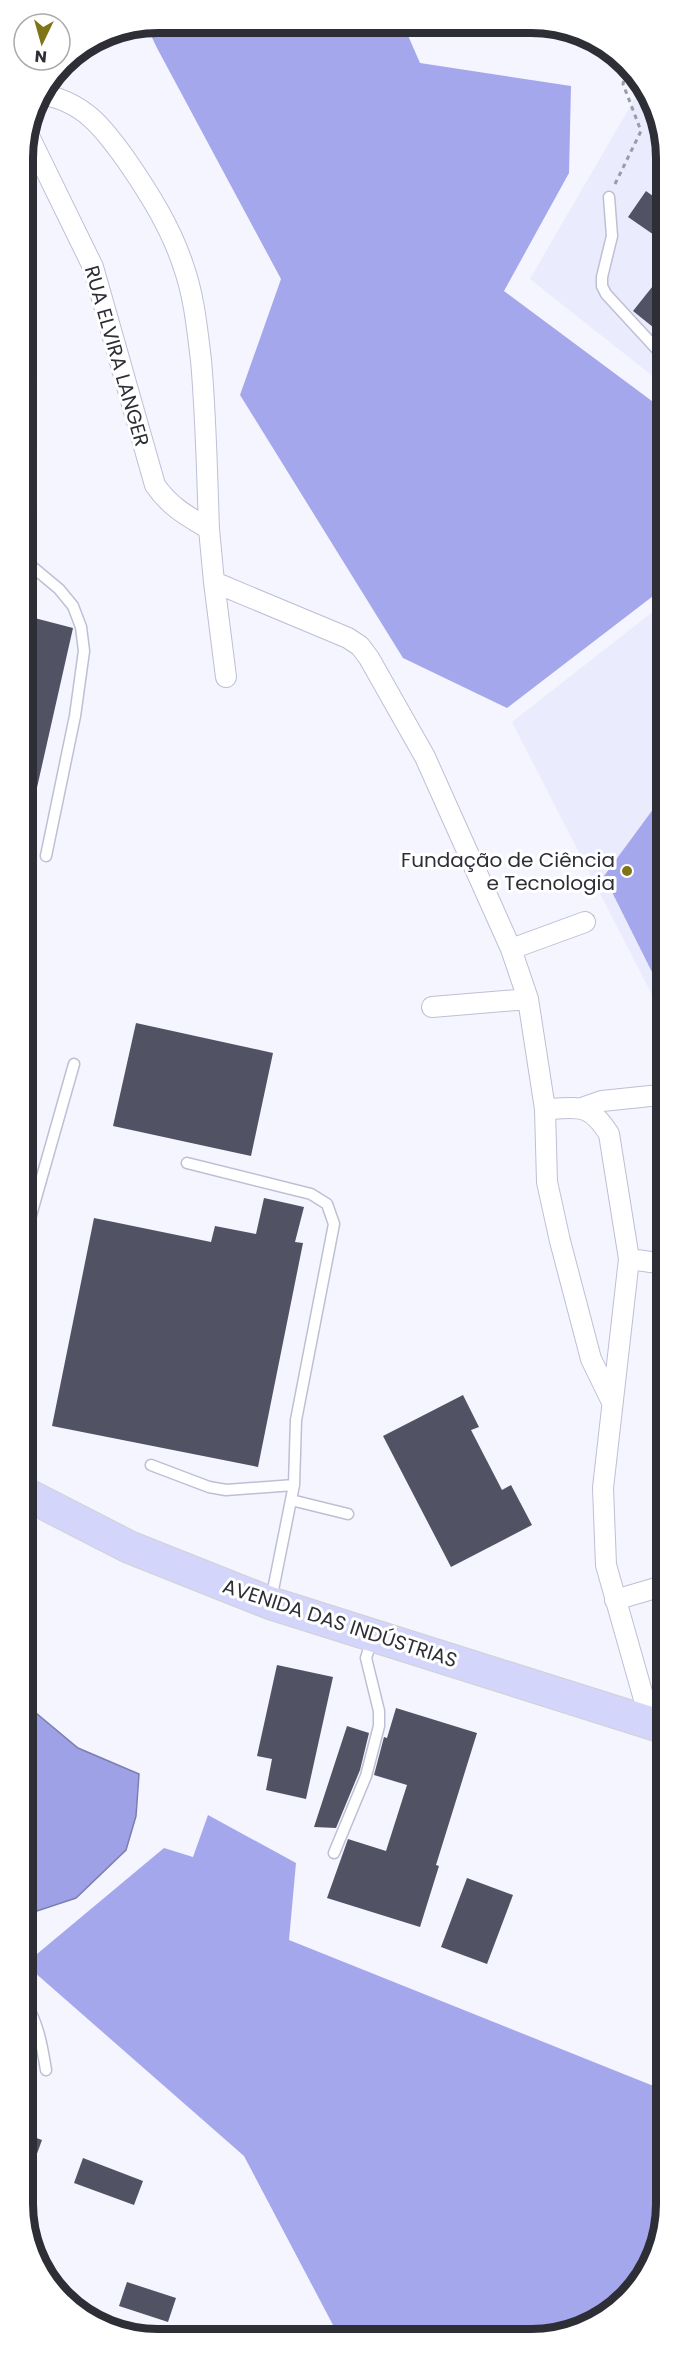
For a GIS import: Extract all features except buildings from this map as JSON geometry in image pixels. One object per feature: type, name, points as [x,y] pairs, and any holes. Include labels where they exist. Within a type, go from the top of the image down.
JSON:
[{"type":"main road","name":"AVENIDA DAS INDÚSTRIAS","points":[[33,1498],[129,1547],[270,1603],[656,1725]]},
{"type":"street","points":[[50,95],[57,96],[81,109],[104,129],[144,186],[168,229],[184,266],[196,318],[206,409],[209,529],[226,677]]},
{"type":"street","name":"RUA ELVIRA LANGER","points":[[33,145],[93,267],[155,485],[165,500],[175,509],[209,529]]},
{"type":"street","points":[[214,582],[348,638],[360,646],[425,757],[511,949],[528,999],[545,1109],[547,1182],[591,1359],[612,1402]]},
{"type":"street","points":[[511,949],[585,922]]},
{"type":"street","points":[[432,1007],[528,999]]},
{"type":"street","points":[[545,1109],[582,1108],[602,1101],[656,1095]]},
{"type":"street","points":[[582,1108],[599,1117],[609,1134],[629,1259],[603,1488],[606,1565],[615,1600],[656,1717]]},
{"type":"street","points":[[629,1259],[656,1262]]},
{"type":"street","points":[[615,1600],[656,1588]]},
{"type":"lane","points":[[609,197],[612,236],[602,286],[606,294],[656,348]]},
{"type":"lane","points":[[33,567],[59,589],[73,606],[81,627],[84,651],[75,716],[46,856]]},
{"type":"lane","points":[[33,1208],[74,1064]]},
{"type":"lane","points":[[187,1163],[311,1194],[327,1204],[334,1224],[296,1420],[294,1485],[270,1603]]},
{"type":"lane","points":[[151,1465],[209,1487],[226,1490],[294,1485]]},
{"type":"lane","points":[[291,1500],[348,1514]]},
{"type":"lane","points":[[334,1852],[366,1776],[379,1726],[379,1711],[366,1658],[373,1636]]},
{"type":"lane","points":[[33,2015],[41,2038],[46,2070]]},
{"type":"path","points":[[609,197],[641,131],[623,84],[625,76]]},
{"type":"shaded area","points":[[150,33],[407,33],[420,63],[571,86],[569,173],[504,291],[656,404],[656,594],[507,708],[403,658],[240,395],[281,279]]},
{"type":"shaded area","points":[[638,93],[652,125],[656,149],[656,379],[530,279]]},
{"type":"shaded area","name":"Fundação de Ciência e Tecnologia","points":[[656,609],[656,1002],[512,722]]},
{"type":"shaded area","points":[[656,805],[656,980],[604,876]]},
{"type":"shaded area","points":[[33,1710],[78,1748],[139,1774],[136,1816],[126,1850],[76,1898],[33,1912]]},
{"type":"shaded area","points":[[208,1815],[296,1863],[289,1940],[656,2087],[654,2229],[647,2252],[620,2293],[579,2320],[548,2328],[339,2329],[333,2325],[244,2156],[33,1971],[33,1957],[164,1848],[193,1857]]},
{"type":"place","name":"Fundação de Ciência e Tecnologia","points":[[627,871]]}]
